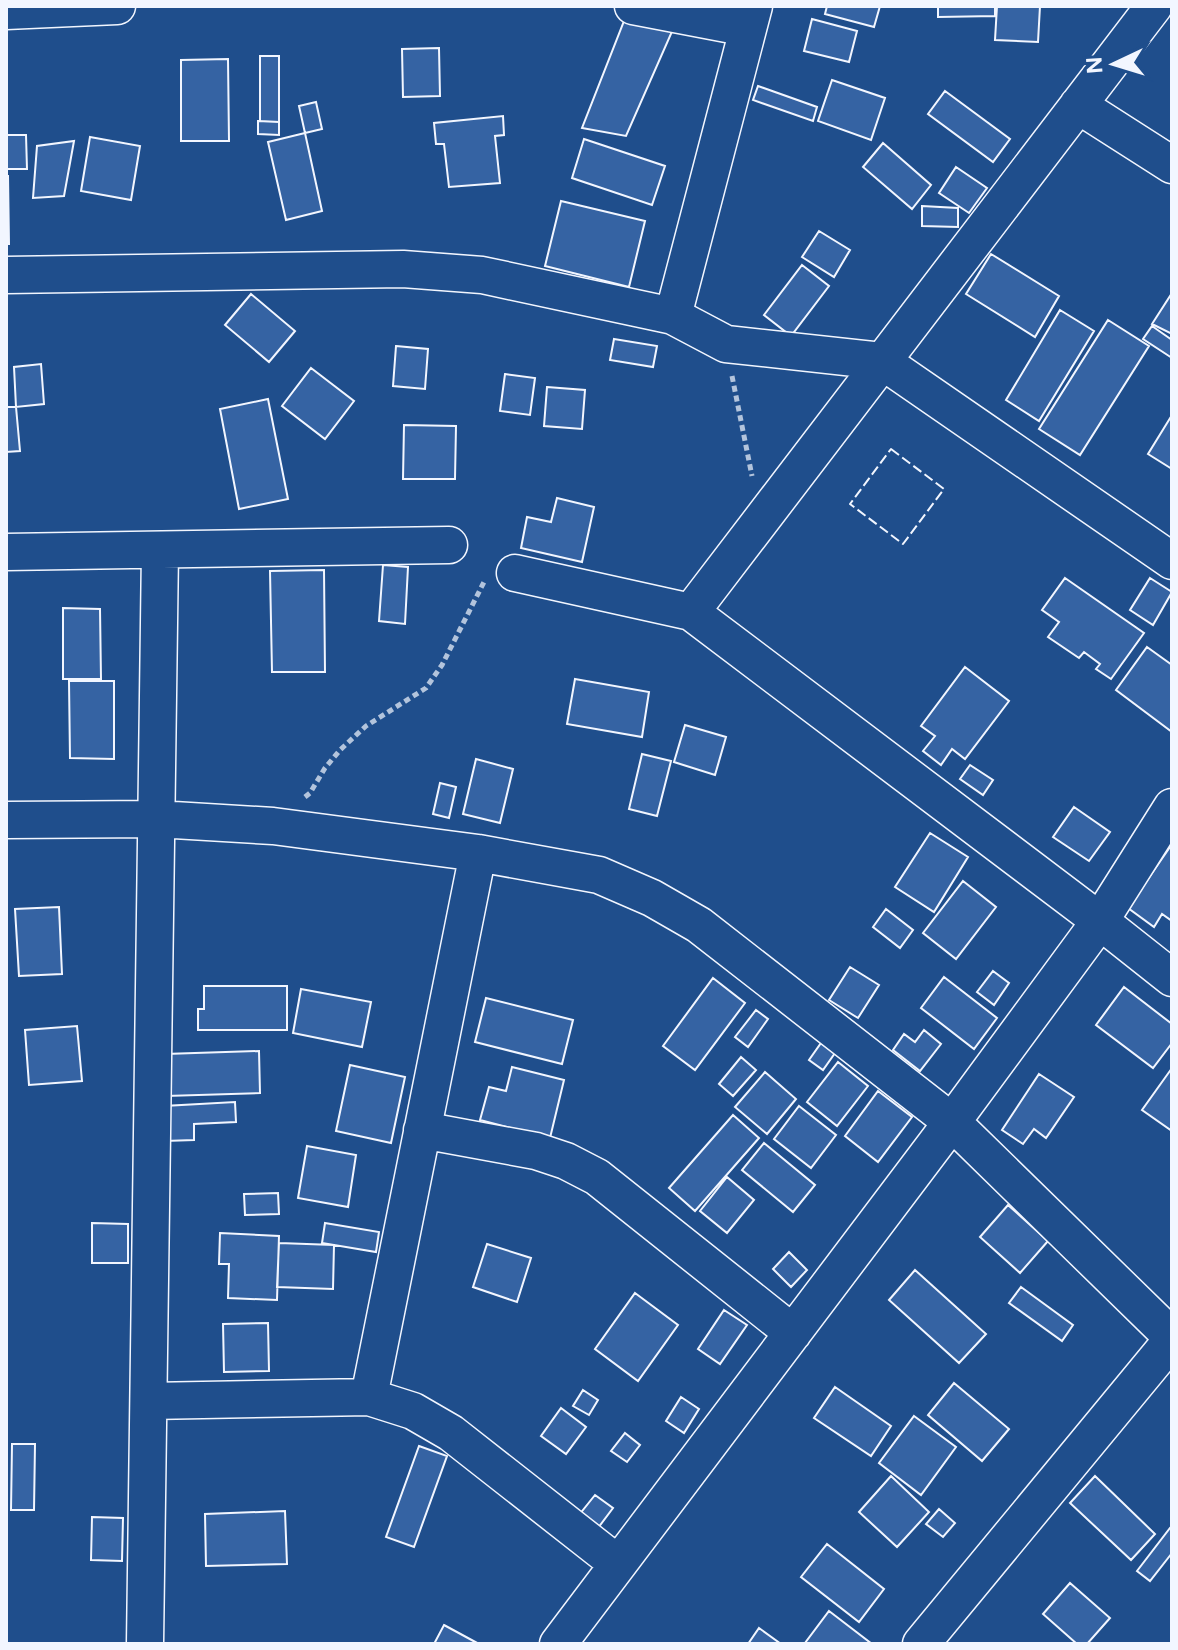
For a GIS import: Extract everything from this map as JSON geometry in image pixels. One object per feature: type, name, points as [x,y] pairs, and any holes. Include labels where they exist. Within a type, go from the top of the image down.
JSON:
[{"type":"street","points":[[6,11],[117,6]]},
{"type":"street","points":[[633,6],[751,17],[673,316]]},
{"type":"street","points":[[691,612],[1154,6]]},
{"type":"street","points":[[1078,105],[1172,165]]},
{"type":"street","points":[[6,275],[403,269],[482,275],[673,316],[726,344],[882,361],[1172,561]]},
{"type":"street","points":[[6,552],[449,545]]},
{"type":"street","points":[[145,1644],[160,550]]},
{"type":"street","points":[[501,574],[691,612],[1172,978]]},
{"type":"street","points":[[558,1644],[1100,921],[1172,807]]},
{"type":"street","points":[[6,820],[157,819],[273,826],[478,853],[599,875],[652,898],[687,918],[952,1122],[1172,1338],[921,1644]]},
{"type":"street","points":[[369,1397],[478,853]]},
{"type":"street","points":[[422,1130],[536,1151],[566,1161],[597,1177],[793,1333]]},
{"type":"street","points":[[149,1401],[369,1397],[413,1411],[451,1433],[618,1564]]},
{"type":"path","points":[[726,344],[761,520]]},
{"type":"path","points":[[273,826],[310,793],[340,750],[366,726],[426,688],[501,574]]},
{"type":"building","points":[[827,6],[880,6],[874,27],[825,14]]},
{"type":"building","points":[[938,6],[995,6],[995,16],[938,17]]},
{"type":"building","points":[[997,6],[1040,6],[1038,42],[995,40]]},
{"type":"building","points":[[626,16],[674,27],[626,136],[582,128]]},
{"type":"building","points":[[812,19],[857,31],[849,62],[804,51]]},
{"type":"building","points":[[439,48],[440,96],[403,97],[402,49]]},
{"type":"building","points":[[260,56],[279,56],[279,122],[260,121]]},
{"type":"building","points":[[228,59],[229,141],[181,141],[181,60]]},
{"type":"building","points":[[832,80],[885,98],[871,140],[818,121]]},
{"type":"building","points":[[758,86],[817,107],[813,121],[753,100]]},
{"type":"building","points":[[945,91],[1010,139],[993,162],[928,114]]},
{"type":"building","points":[[316,102],[322,129],[305,133],[299,106]]},
{"type":"building","points":[[503,116],[504,135],[495,136],[500,183],[449,187],[444,144],[436,144],[434,123]]},
{"type":"building","points":[[258,121],[279,122],[279,135],[258,134]]},
{"type":"building","points":[[305,133],[322,211],[286,220],[268,142]]},
{"type":"building","points":[[6,135],[26,135],[27,169],[6,169]]},
{"type":"building","points":[[90,137],[140,146],[131,200],[81,191]]},
{"type":"building","points":[[584,139],[665,166],[652,205],[572,178]]},
{"type":"building","points":[[74,141],[64,196],[33,198],[37,146]]},
{"type":"building","points":[[883,143],[931,185],[912,209],[863,167]]},
{"type":"building","points":[[956,167],[987,188],[969,213],[939,193]]},
{"type":"building","points":[[8,176],[9,244],[6,244]]},
{"type":"building","points":[[561,201],[645,221],[629,287],[545,266]]},
{"type":"building","points":[[922,206],[958,208],[958,227],[922,226]]},
{"type":"building","points":[[819,231],[850,250],[834,277],[802,257]]},
{"type":"building","points":[[991,254],[1059,296],[1035,337],[966,294]]},
{"type":"building","points":[[802,265],[829,286],[791,336],[764,315]]},
{"type":"building","points":[[1172,293],[1172,334],[1152,324]]},
{"type":"building","points":[[251,294],[295,331],[269,362],[225,325]]},
{"type":"building","points":[[1060,310],[1094,331],[1039,421],[1006,400]]},
{"type":"building","points":[[1108,320],[1149,346],[1080,455],[1039,429]]},
{"type":"building","points":[[1152,326],[1172,340],[1172,358],[1143,339]]},
{"type":"building","points":[[614,339],[657,346],[653,367],[610,360]]},
{"type":"building","points":[[396,346],[428,349],[425,389],[393,386]]},
{"type":"building","points":[[41,364],[44,404],[16,407],[14,367]]},
{"type":"building","points":[[311,368],[354,401],[325,439],[282,406]]},
{"type":"building","points":[[505,374],[535,378],[530,415],[500,411]]},
{"type":"building","points":[[547,387],[585,390],[582,429],[544,426]]},
{"type":"building","points":[[268,399],[288,499],[239,509],[220,409]]},
{"type":"building","points":[[6,407],[16,407],[20,451],[6,452]]},
{"type":"building","points":[[1172,415],[1172,469],[1148,454]]},
{"type":"building","points":[[404,425],[456,426],[455,479],[403,479]]},
{"type":"building","points":[[557,498],[594,507],[582,562],[521,548],[527,517],[551,522]]},
{"type":"building","points":[[383,565],[408,567],[405,624],[379,621]]},
{"type":"building","points":[[324,570],[325,672],[272,672],[270,571]]},
{"type":"building","points":[[1065,578],[1144,633],[1111,679],[1096,669],[1100,664],[1084,652],[1079,658],[1048,637],[1059,622],[1042,610]]},
{"type":"building","points":[[1150,578],[1172,592],[1153,625],[1130,610]]},
{"type":"building","points":[[63,608],[100,609],[101,679],[63,679]]},
{"type":"building","points":[[1147,647],[1172,665],[1172,732],[1116,690]]},
{"type":"building","points":[[965,667],[1009,701],[965,759],[952,749],[941,765],[923,751],[935,736],[921,726]]},
{"type":"building","points":[[575,679],[649,692],[642,737],[567,724]]},
{"type":"building","points":[[69,681],[114,681],[114,759],[70,758]]},
{"type":"building","points":[[685,725],[726,737],[715,775],[674,762]]},
{"type":"building","points":[[642,754],[671,761],[657,816],[629,809]]},
{"type":"building","points":[[476,759],[513,769],[500,823],[463,814]]},
{"type":"building","points":[[970,765],[993,780],[983,795],[960,779]]},
{"type":"building","points":[[440,783],[456,787],[449,818],[433,814]]},
{"type":"building","points":[[1074,807],[1110,832],[1089,861],[1053,837]]},
{"type":"building","points":[[930,833],[968,857],[934,912],[895,887]]},
{"type":"building","points":[[1170,847],[1172,921],[1162,914],[1154,927],[1128,908]]},
{"type":"building","points":[[963,881],[996,907],[956,959],[923,933]]},
{"type":"building","points":[[59,907],[62,974],[19,976],[15,909]]},
{"type":"building","points":[[886,909],[913,930],[900,948],[873,927]]},
{"type":"building","points":[[850,967],[879,985],[858,1018],[829,1000]]},
{"type":"building","points":[[993,971],[1009,983],[994,1005],[977,992]]},
{"type":"building","points":[[944,977],[997,1018],[974,1049],[921,1008]]},
{"type":"building","points":[[713,978],[745,1003],[695,1070],[663,1046]]},
{"type":"building","points":[[204,986],[287,986],[287,1030],[198,1030],[198,1009],[204,1009]]},
{"type":"building","points":[[1124,987],[1172,1024],[1172,1043],[1153,1068],[1096,1025]]},
{"type":"building","points":[[301,989],[371,1002],[362,1047],[293,1033]]},
{"type":"building","points":[[486,998],[573,1020],[562,1064],[475,1042]]},
{"type":"building","points":[[756,1010],[768,1019],[748,1047],[735,1037]]},
{"type":"building","points":[[77,1026],[82,1081],[29,1085],[25,1030]]},
{"type":"building","points":[[924,1030],[941,1044],[920,1071],[893,1050],[904,1034],[915,1042]]},
{"type":"building","points":[[821,1043],[835,1053],[823,1070],[809,1060]]},
{"type":"building","points":[[259,1051],[260,1093],[166,1096],[165,1054]]},
{"type":"building","points":[[741,1057],[756,1070],[733,1096],[719,1084]]},
{"type":"building","points":[[838,1062],[868,1086],[837,1126],[807,1102]]},
{"type":"building","points":[[350,1065],[405,1077],[391,1143],[336,1131]]},
{"type":"building","points":[[512,1067],[564,1080],[550,1138],[480,1120],[489,1087],[506,1091]]},
{"type":"building","points":[[1172,1068],[1172,1131],[1142,1110]]},
{"type":"building","points":[[765,1072],[796,1099],[767,1134],[735,1107]]},
{"type":"building","points":[[1039,1074],[1074,1097],[1046,1138],[1034,1129],[1023,1144],[1002,1130]]},
{"type":"building","points":[[878,1091],[912,1117],[878,1162],[845,1136]]},
{"type":"building","points":[[235,1102],[236,1122],[194,1124],[194,1140],[165,1141],[164,1106]]},
{"type":"building","points":[[799,1106],[836,1135],[811,1168],[774,1139]]},
{"type":"building","points":[[733,1115],[759,1138],[695,1211],[669,1188]]},
{"type":"building","points":[[764,1143],[815,1185],[793,1212],[742,1170]]},
{"type":"building","points":[[307,1146],[356,1155],[348,1207],[298,1198]]},
{"type":"building","points":[[727,1177],[754,1200],[727,1233],[700,1211]]},
{"type":"building","points":[[278,1193],[279,1214],[245,1215],[244,1194]]},
{"type":"building","points":[[1008,1205],[1048,1241],[1020,1273],[980,1237]]},
{"type":"building","points":[[92,1223],[128,1224],[128,1263],[92,1263]]},
{"type":"building","points":[[325,1223],[379,1232],[376,1252],[322,1243]]},
{"type":"building","points":[[220,1233],[279,1236],[277,1300],[228,1298],[229,1264],[219,1264]]},
{"type":"building","points":[[279,1243],[334,1245],[333,1289],[277,1287]]},
{"type":"building","points":[[487,1244],[531,1258],[517,1302],[473,1287]]},
{"type":"building","points":[[789,1252],[807,1270],[791,1287],[773,1269]]},
{"type":"building","points":[[915,1270],[986,1334],[959,1363],[889,1300]]},
{"type":"building","points":[[1021,1287],[1073,1325],[1062,1341],[1009,1303]]},
{"type":"building","points":[[635,1293],[678,1325],[638,1381],[595,1349]]},
{"type":"building","points":[[724,1310],[747,1325],[720,1364],[698,1349]]},
{"type":"building","points":[[268,1323],[269,1371],[224,1372],[223,1324]]},
{"type":"building","points":[[954,1383],[1009,1429],[982,1461],[928,1415]]},
{"type":"building","points":[[835,1387],[891,1426],[871,1456],[814,1418]]},
{"type":"building","points":[[583,1390],[598,1400],[589,1415],[573,1406]]},
{"type":"building","points":[[681,1397],[699,1409],[684,1433],[666,1421]]},
{"type":"building","points":[[561,1408],[586,1427],[566,1454],[541,1436]]},
{"type":"building","points":[[914,1416],[956,1447],[921,1495],[879,1463]]},
{"type":"building","points":[[625,1433],[640,1445],[627,1462],[611,1451]]},
{"type":"building","points":[[12,1444],[35,1444],[34,1510],[11,1510]]},
{"type":"building","points":[[419,1446],[447,1456],[414,1547],[386,1537]]},
{"type":"building","points":[[891,1476],[929,1512],[897,1547],[859,1512]]},
{"type":"building","points":[[1095,1476],[1155,1534],[1131,1560],[1070,1503]]},
{"type":"building","points":[[595,1495],[613,1508],[598,1528],[579,1515]]},
{"type":"building","points":[[939,1509],[955,1523],[943,1537],[926,1524]]},
{"type":"building","points":[[285,1511],[287,1564],[206,1566],[205,1514]]},
{"type":"building","points":[[92,1517],[123,1518],[122,1561],[91,1560]]},
{"type":"building","points":[[1170,1528],[1172,1553],[1150,1581],[1137,1571]]},
{"type":"building","points":[[827,1544],[884,1589],[859,1622],[801,1577]]},
{"type":"building","points":[[1070,1583],[1110,1618],[1087,1644],[1077,1644],[1043,1614]]},
{"type":"building","points":[[829,1611],[872,1644],[805,1643]]},
{"type":"building","points":[[444,1625],[479,1644],[434,1644]]},
{"type":"building","points":[[759,1628],[781,1644],[748,1644]]},
{"type":"fence","points":[[891,449],[944,489],[903,544],[850,504],[891,449]]}]
